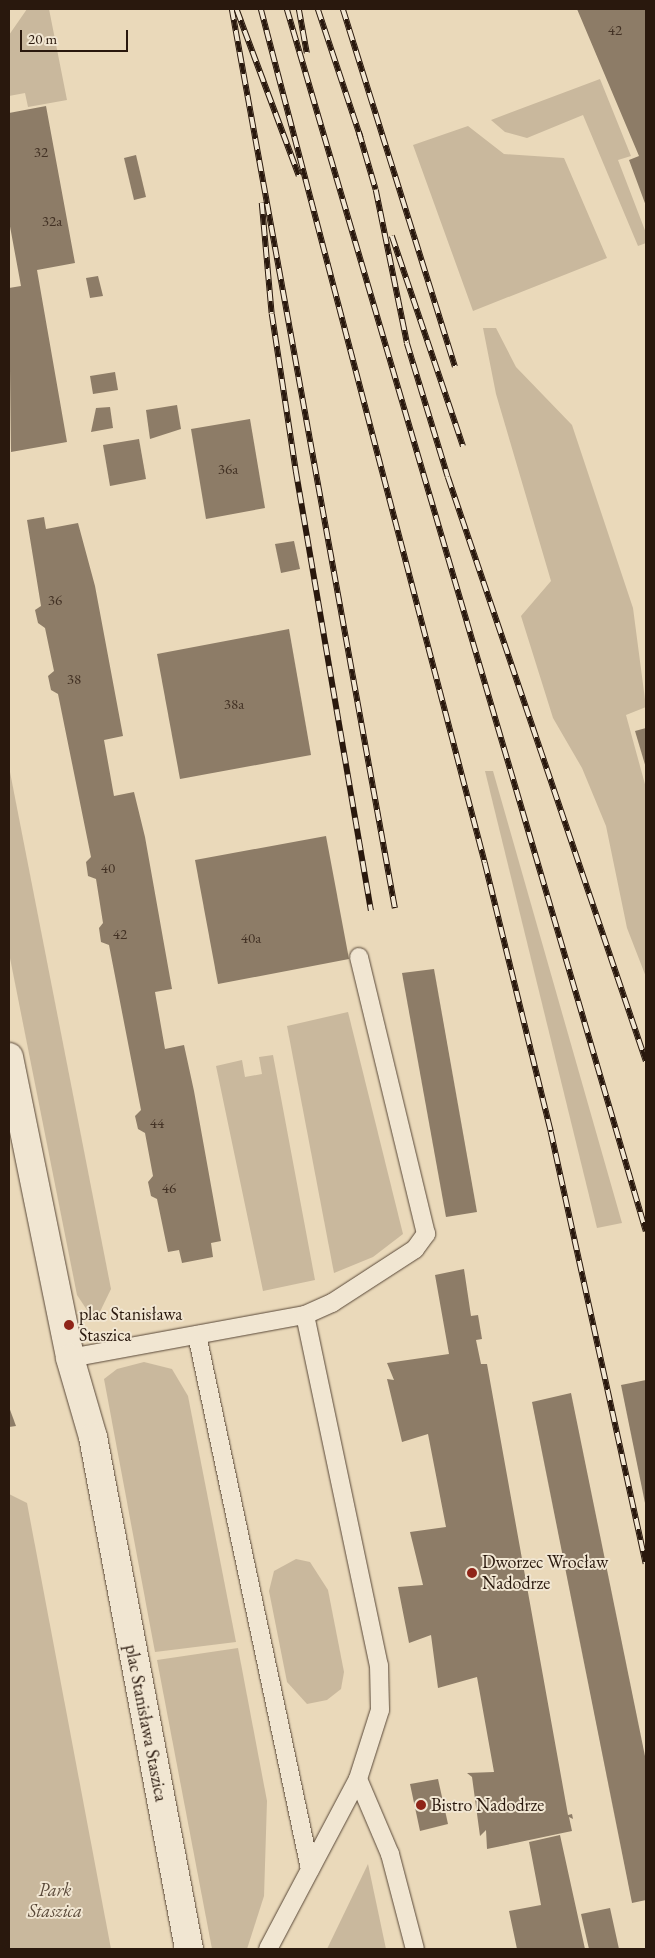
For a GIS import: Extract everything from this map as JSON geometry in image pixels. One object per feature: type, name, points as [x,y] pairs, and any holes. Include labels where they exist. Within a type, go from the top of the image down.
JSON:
[{"type":"street","name":"plac Stanisława Staszica","points":[[9,1057],[70,1358],[93,1437],[189,1949]]},
{"type":"lane","points":[[70,1358],[305,1315],[332,1303],[414,1249],[426,1234],[359,958]]},
{"type":"lane","points":[[268,1949],[358,1779],[380,1710],[379,1665],[305,1315]]},
{"type":"lane","points":[[197,1335],[310,1869]]},
{"type":"lane","points":[[358,1779],[390,1854],[414,1949]]},
{"type":"green space","points":[[27,9],[49,9],[67,100],[28,107],[25,93],[9,96],[9,35]]},
{"type":"green space","points":[[600,79],[631,156],[618,160],[646,233],[646,243],[638,246],[583,115],[527,138],[505,132],[491,120]]},
{"type":"green space","points":[[468,126],[504,154],[564,158],[607,258],[473,311],[413,145]]},
{"type":"green space","points":[[483,328],[496,328],[516,367],[572,425],[633,608],[646,707],[626,715],[646,788],[646,977],[627,928],[606,826],[582,768],[553,718],[521,616],[551,581],[496,394]]},
{"type":"green space","points":[[9,767],[111,1289],[95,1322],[77,1295],[9,953]]},
{"type":"green space","points":[[485,771],[493,771],[622,1223],[597,1228]]},
{"type":"green space","points":[[348,1012],[403,1234],[373,1257],[334,1273],[287,1026]]},
{"type":"green space","points":[[273,1055],[315,1280],[263,1291],[216,1066],[242,1060],[245,1077],[262,1074],[259,1057]]},
{"type":"green space","points":[[144,1362],[172,1369],[188,1396],[236,1642],[155,1652],[104,1379],[117,1369]]},
{"type":"green space","name":"Park Staszica","points":[[9,1494],[27,1503],[111,1949],[9,1949]]},
{"type":"green space","points":[[296,1559],[310,1562],[328,1590],[344,1672],[341,1689],[327,1700],[307,1704],[287,1682],[269,1591],[274,1571]]},
{"type":"green space","points":[[238,1648],[267,1801],[264,1896],[247,1949],[212,1949],[157,1660]]},
{"type":"green space","points":[[368,1864],[386,1949],[327,1949]]},
{"type":"building","points":[[577,9],[646,9],[646,206],[629,160],[639,156]]},
{"type":"building","points":[[46,106],[75,263],[37,270],[67,442],[11,452],[9,288],[21,286],[9,221],[9,113]]},
{"type":"building","points":[[136,155],[146,197],[134,200],[124,158]]},
{"type":"building","points":[[98,276],[103,296],[90,298],[86,278]]},
{"type":"building","points":[[115,372],[118,390],[93,394],[90,376]]},
{"type":"building","points":[[177,405],[181,429],[150,439],[146,410]]},
{"type":"building","points":[[110,407],[113,428],[91,432],[96,408]]},
{"type":"building","points":[[250,419],[265,508],[206,519],[191,429]]},
{"type":"building","points":[[139,439],[146,479],[110,486],[103,445]]},
{"type":"building","points":[[44,517],[46,529],[78,523],[95,586],[123,736],[104,740],[114,796],[134,792],[145,837],[172,989],[155,992],[165,1049],[184,1045],[221,1241],[211,1243],[213,1257],[182,1263],[179,1250],[168,1252],[157,1199],[151,1196],[148,1182],[153,1176],[145,1133],[138,1129],[135,1116],[141,1110],[109,945],[101,942],[99,928],[103,923],[96,879],[88,876],[86,862],[91,857],[58,694],[51,690],[48,676],[54,671],[45,628],[38,623],[35,610],[41,606],[27,520]]},
{"type":"building","points":[[294,541],[300,569],[281,573],[275,544]]},
{"type":"building","points":[[289,629],[311,755],[180,779],[157,654]]},
{"type":"building","points":[[646,728],[646,768],[635,731]]},
{"type":"building","points":[[326,836],[349,959],[218,984],[195,860]]},
{"type":"building","points":[[434,969],[477,1212],[446,1217],[402,973]]},
{"type":"building","name":"Dworzec Wrocław Nadodrze","points":[[464,1269],[471,1316],[478,1315],[482,1339],[476,1340],[481,1364],[487,1364],[568,1815],[572,1814],[573,1819],[569,1817],[572,1831],[487,1849],[486,1830],[480,1836],[472,1777],[467,1773],[494,1772],[477,1677],[438,1688],[431,1635],[409,1643],[398,1587],[423,1585],[410,1532],[446,1527],[428,1434],[402,1442],[387,1379],[394,1380],[387,1363],[449,1354],[435,1275]]},
{"type":"building","points":[[646,1380],[646,1503],[645,1503],[621,1385]]},
{"type":"building","points":[[571,1393],[646,1761],[646,1900],[632,1903],[532,1402]]},
{"type":"building","points":[[9,1407],[16,1426],[9,1427]]},
{"type":"building","points":[[438,1779],[448,1824],[420,1831],[410,1784]]},
{"type":"building","points":[[560,1835],[585,1949],[517,1949],[509,1911],[541,1905],[529,1842]]},
{"type":"building","points":[[610,1908],[619,1949],[589,1949],[581,1914]]},
{"type":"railway","points":[[232,9],[395,908]]},
{"type":"railway","points":[[261,9],[485,863],[551,1132],[646,1564]]},
{"type":"railway","points":[[287,9],[646,1231]]},
{"type":"railway","points":[[299,9],[307,53]]},
{"type":"railway","points":[[318,9],[361,138]]},
{"type":"railway","points":[[343,9],[455,367]]},
{"type":"railway","points":[[237,10],[299,176]]},
{"type":"railway","points":[[359,132],[376,190],[407,343],[448,477],[646,1061]]},
{"type":"railway","points":[[262,203],[272,314],[296,471],[371,911]]},
{"type":"railway","points":[[392,236],[463,446]]},
{"type":"place","name":"plac Stanisława Staszica","points":[[69,1325]]},
{"type":"place","name":"Dworzec Wrocław Nadodrze","points":[[472,1573]]},
{"type":"place","name":"Bistro Nadodrze","points":[[421,1805]]}]
